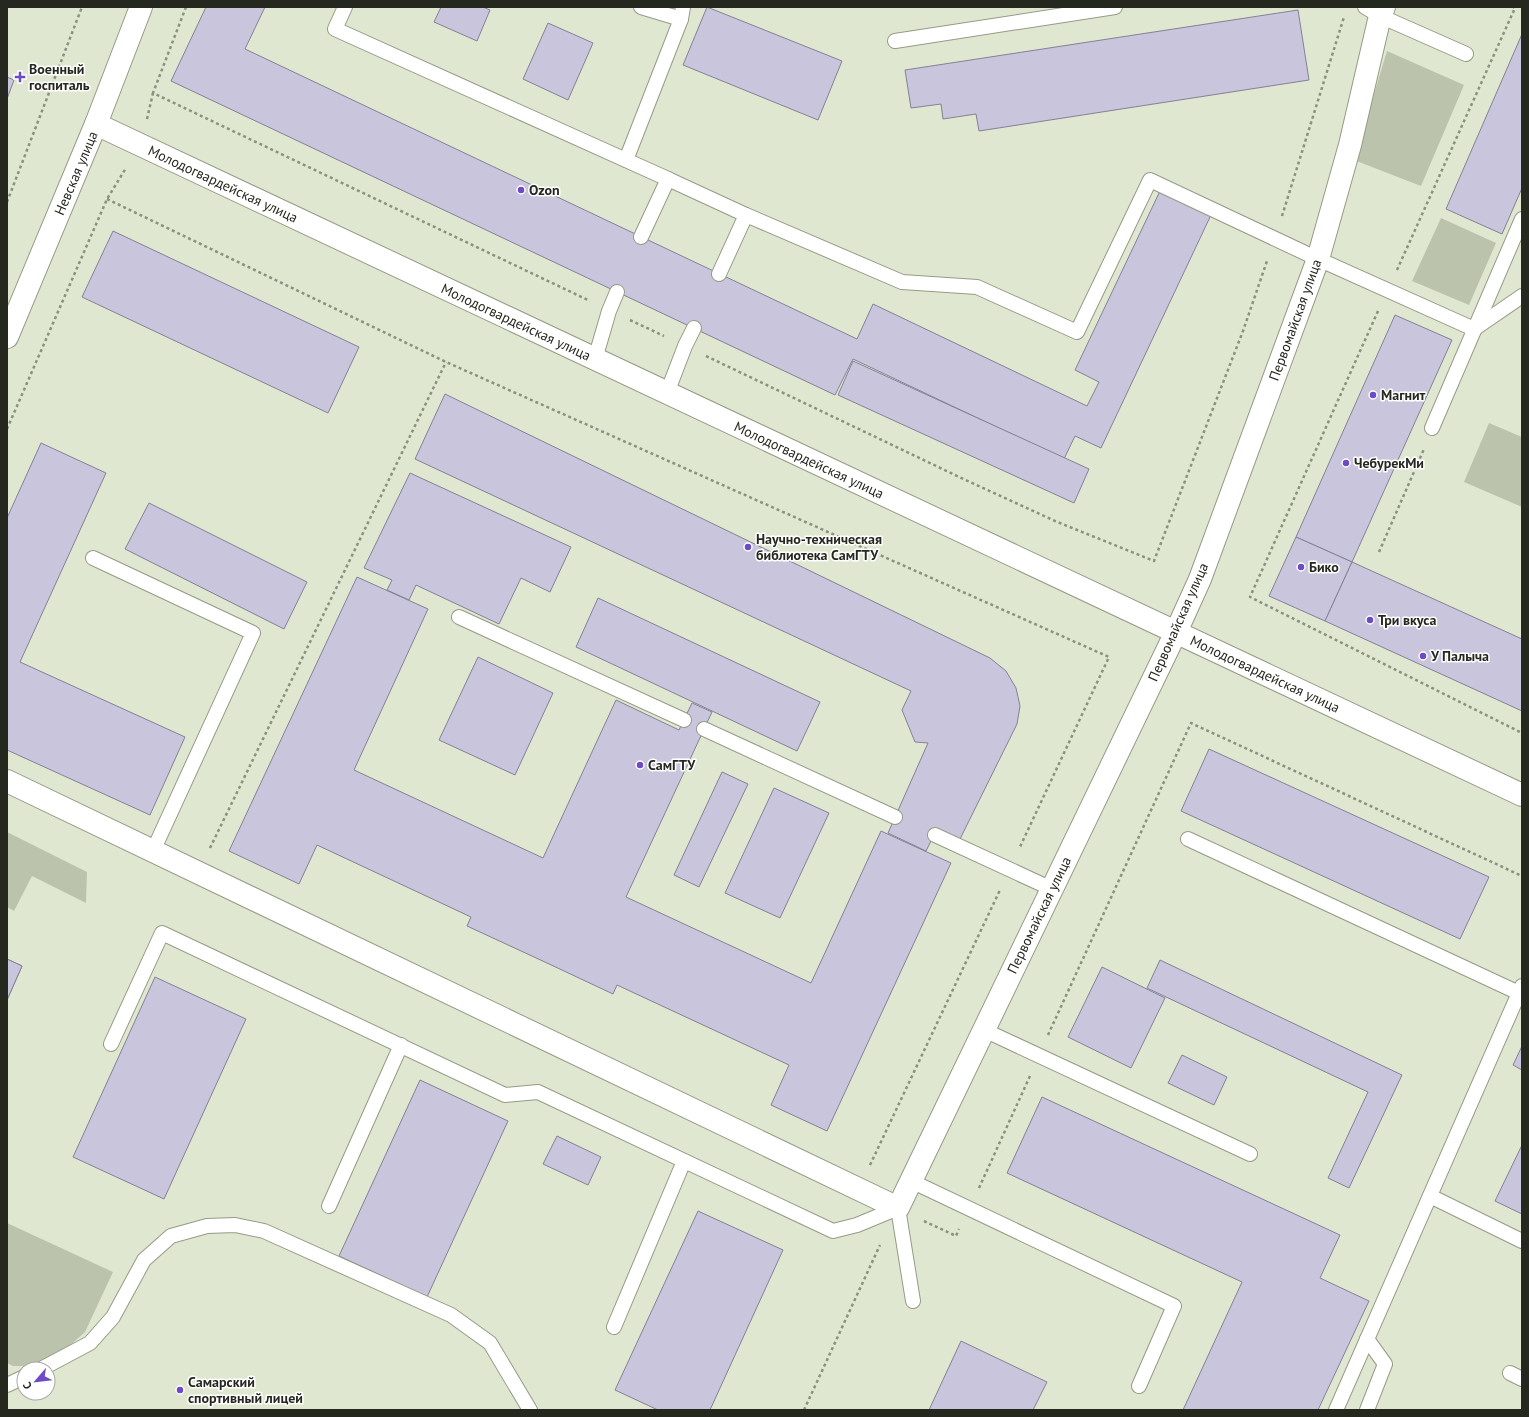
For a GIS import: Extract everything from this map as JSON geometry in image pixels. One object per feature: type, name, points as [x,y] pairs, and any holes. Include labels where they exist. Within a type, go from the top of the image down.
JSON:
[{"type":"street","name":"Невская улица","points":[[7,338],[96,124],[141,7]]},
{"type":"street","name":"Первомайская улица","points":[[898,1208],[1176,632],[1200,579],[1318,259],[1350,145],[1376,10]]},
{"type":"street","name":"Молодогвардейская улица","points":[[96,124],[1522,794]]},
{"type":"street","points":[[7,781],[898,1208]]},
{"type":"lane","points":[[345,7],[335,28],[746,215],[902,282],[977,287],[1077,332],[1150,180],[1474,330]]},
{"type":"lane","points":[[626,160],[682,13],[641,7]]},
{"type":"lane","points":[[895,41],[1115,7]]},
{"type":"lane","points":[[1376,10],[1466,54]]},
{"type":"lane","points":[[641,237],[668,179]]},
{"type":"lane","points":[[719,274],[746,215]]},
{"type":"lane","points":[[1432,428],[1522,219]]},
{"type":"lane","points":[[595,359],[609,311],[617,292]]},
{"type":"lane","points":[[1474,330],[1522,296]]},
{"type":"lane","points":[[667,393],[685,346],[694,328]]},
{"type":"lane","points":[[93,558],[254,633],[153,851]]},
{"type":"lane","points":[[459,617],[684,720]]},
{"type":"lane","points":[[704,729],[896,817]]},
{"type":"lane","points":[[935,835],[1052,888]]},
{"type":"lane","points":[[1188,839],[1520,990],[1336,1410]]},
{"type":"lane","points":[[111,1044],[162,933],[505,1094],[538,1092],[833,1230],[856,1225],[898,1208],[914,1301]]},
{"type":"lane","points":[[984,1030],[1250,1154]]},
{"type":"lane","points":[[329,1206],[401,1045]]},
{"type":"lane","points":[[614,1327],[684,1161]]},
{"type":"lane","points":[[911,1181],[1174,1306],[1139,1386]]},
{"type":"lane","points":[[1430,1196],[1522,1241]]},
{"type":"lane","points":[[56,1361],[90,1343],[113,1317],[144,1260],[171,1236],[206,1226],[235,1225],[264,1232],[451,1315],[490,1343],[530,1410]]},
{"type":"lane","points":[[1366,1410],[1385,1364],[1367,1339]]},
{"type":"path","points":[[7,202],[82,7]]},
{"type":"path","points":[[186,7],[153,93],[955,475],[1055,521],[1154,561],[1243,331],[1275,239],[1345,14]]},
{"type":"path","points":[[7,429],[107,198],[446,362],[1109,657],[870,1165]]},
{"type":"path","points":[[209,849],[446,362]]},
{"type":"path","points":[[1379,552],[1432,428]]},
{"type":"path","points":[[1250,597],[1522,733]]},
{"type":"path","points":[[898,1208],[956,1236],[1191,723],[1522,876]]},
{"type":"path","points":[[804,1410],[866,1275]]},
{"type":"green space","points":[[1387,51],[1464,85],[1421,186],[1354,160]]},
{"type":"green space","points":[[1441,218],[1496,243],[1469,305],[1412,281]]},
{"type":"green space","points":[[1489,423],[1522,437],[1522,507],[1464,482]]},
{"type":"green space","points":[[7,832],[87,872],[86,903],[32,876],[14,911],[7,907]]},
{"type":"green space","points":[[7,1223],[113,1272],[85,1332],[56,1358],[47,1361],[16,1361],[16,1366],[7,1363]]},
{"type":"building","points":[[206,7],[265,7],[245,49],[857,339],[873,304],[1087,406],[1099,382],[1075,370],[1160,191],[1211,215],[1101,448],[1075,436],[1064,459],[853,359],[835,395],[171,81]]},
{"type":"building","points":[[441,7],[483,7],[490,10],[477,41],[434,22]]},
{"type":"building","points":[[707,7],[842,61],[818,120],[683,65]]},
{"type":"building","points":[[1298,10],[1309,80],[979,131],[976,114],[943,119],[941,104],[911,108],[905,70]]},
{"type":"building","points":[[548,23],[593,43],[568,100],[523,79]]},
{"type":"building","points":[[1522,34],[1522,188],[1502,234],[1446,209]]},
{"type":"building","points":[[7,77],[14,80],[7,99]]},
{"type":"building","points":[[113,231],[359,347],[328,413],[82,297]]},
{"type":"building","points":[[1395,315],[1452,340],[1352,562],[1296,537]]},
{"type":"building","points":[[853,361],[1089,469],[1074,503],[838,395]]},
{"type":"building","points":[[445,394],[990,658],[1006,671],[1016,688],[1020,706],[1017,724],[960,839],[937,829],[926,851],[888,833],[928,743],[915,742],[902,710],[911,691],[415,459]]},
{"type":"building","points":[[41,443],[106,473],[20,662],[185,737],[150,815],[7,750],[7,518]]},
{"type":"building","points":[[410,473],[571,547],[550,592],[521,578],[499,624],[416,585],[409,600],[387,590],[392,580],[364,568]]},
{"type":"building","points":[[149,503],[307,582],[284,629],[125,549]]},
{"type":"building","points":[[1296,537],[1352,562],[1325,621],[1269,596]]},
{"type":"building","points":[[1352,562],[1522,639],[1522,711],[1325,621]]},
{"type":"building","points":[[357,577],[428,609],[354,770],[543,858],[616,700],[679,730],[692,703],[712,712],[626,897],[811,983],[881,831],[951,863],[827,1131],[771,1105],[789,1065],[617,985],[613,994],[467,926],[471,917],[317,845],[299,884],[229,851]]},
{"type":"building","points":[[598,598],[820,702],[797,751],[576,647]]},
{"type":"building","points":[[478,657],[553,693],[515,775],[439,740]]},
{"type":"building","points":[[1209,749],[1489,877],[1460,939],[1181,811]]},
{"type":"building","points":[[722,772],[748,784],[699,887],[674,875]]},
{"type":"building","points":[[774,788],[829,813],[780,918],[725,893]]},
{"type":"building","points":[[7,959],[22,966],[7,1000]]},
{"type":"building","points":[[7,959],[22,966],[7,1000]]},
{"type":"building","points":[[1160,960],[1402,1075],[1349,1188],[1328,1178],[1368,1092],[1147,988]]},
{"type":"building","points":[[1102,967],[1165,998],[1131,1068],[1068,1037]]},
{"type":"building","points":[[155,977],[246,1019],[164,1199],[73,1157]]},
{"type":"building","points":[[1522,1046],[1522,1070],[1513,1065]]},
{"type":"building","points":[[1182,1055],[1227,1077],[1214,1105],[1168,1083]]},
{"type":"building","points":[[420,1080],[508,1121],[427,1297],[339,1256]]},
{"type":"building","points":[[1042,1097],[1340,1235],[1320,1278],[1369,1301],[1318,1410],[1183,1410],[1242,1282],[1007,1173]]},
{"type":"building","points":[[557,1136],[601,1157],[588,1185],[543,1164]]},
{"type":"building","points":[[1522,1145],[1522,1214],[1495,1201]]},
{"type":"building","points":[[698,1211],[783,1250],[710,1410],[658,1410],[615,1390]]},
{"type":"building","points":[[961,1341],[1047,1382],[1033,1410],[929,1410]]},
{"type":"place","name":"Военный госпиталь","points":[[20,77]]},
{"type":"place","name":"Ozon","points":[[521,190]]},
{"type":"place","name":"Магнит","points":[[1373,395]]},
{"type":"place","name":"ЧебурекМи","points":[[1346,463]]},
{"type":"place","name":"Научно-техническая библиотека СамГТУ","points":[[748,547]]},
{"type":"place","name":"Бико","points":[[1301,567]]},
{"type":"place","name":"Три вкуса","points":[[1370,620]]},
{"type":"place","name":"У Палыча","points":[[1423,656]]},
{"type":"place","name":"СамГТУ","points":[[640,765]]},
{"type":"place","name":"Самарский спортивный лицей","points":[[180,1390]]}]
